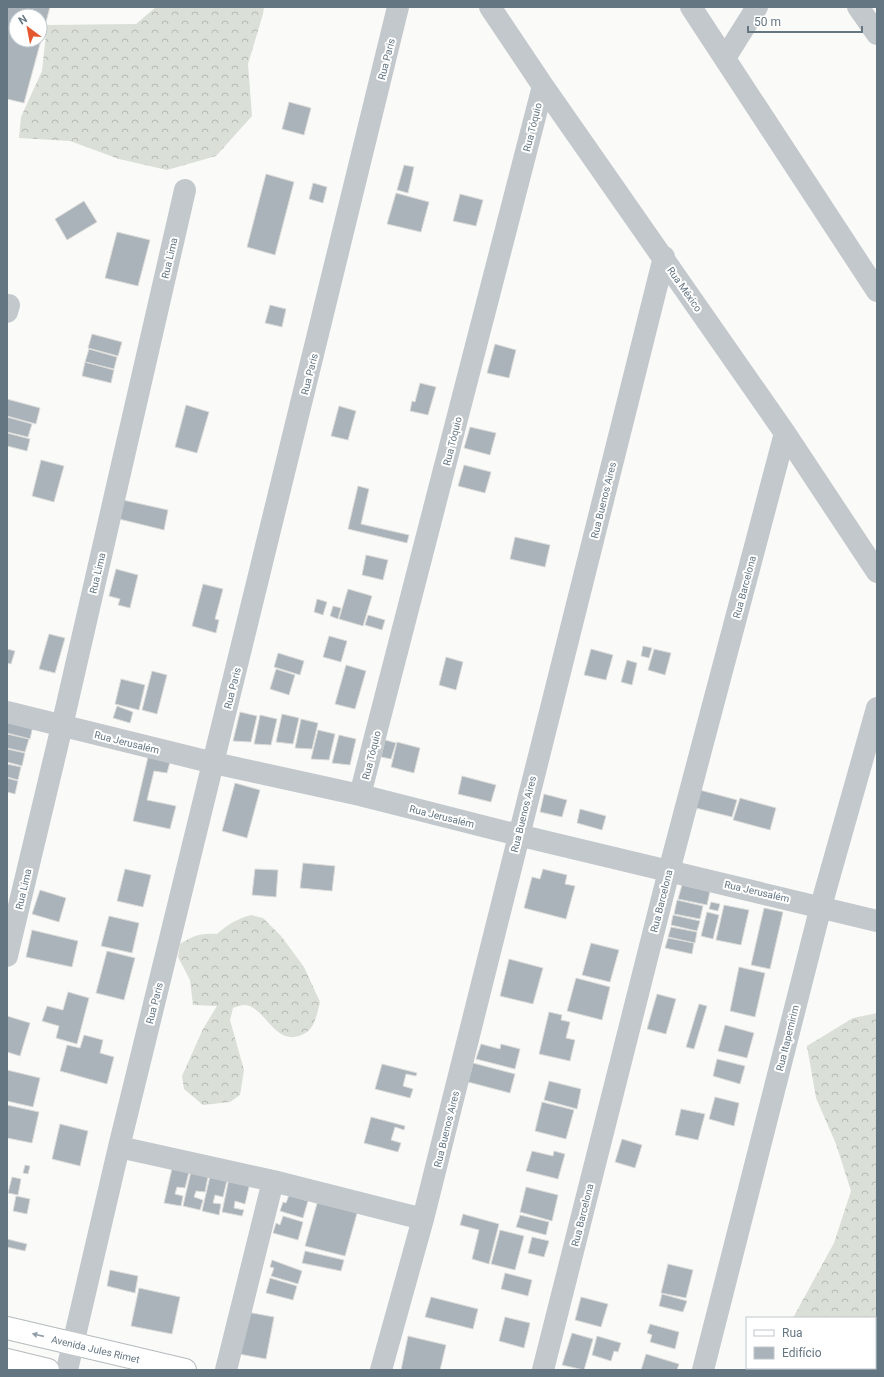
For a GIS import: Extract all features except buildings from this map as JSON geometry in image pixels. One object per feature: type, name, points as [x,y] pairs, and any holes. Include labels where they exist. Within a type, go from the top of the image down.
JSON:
[{"type":"main road","name":"Avenida Jules Rimet","points":[[7,1328],[185,1370]]},
{"type":"main road","points":[[7,1360],[48,1370]]},
{"type":"street","name":"Rua Paris","points":[[67,1370],[119,1147],[398,7]]},
{"type":"street","name":"Rua México","points":[[490,7],[543,86],[664,257],[785,433],[877,572]]},
{"type":"street","points":[[691,7],[877,291]]},
{"type":"street","points":[[725,58],[757,7]]},
{"type":"street","points":[[858,7],[877,34]]},
{"type":"street","name":"Rua Tóquio","points":[[360,795],[543,86]]},
{"type":"street","name":"Rua Lima","points":[[7,956],[62,726],[184,190]]},
{"type":"street","name":"Rua Buenos Aires","points":[[381,1370],[423,1219],[664,257]]},
{"type":"street","name":"Rua Barcelona","points":[[543,1370],[669,871],[785,433]]},
{"type":"street","name":"Rua Itapemirim","points":[[703,1370],[821,906],[877,708]]},
{"type":"street","name":"Rua Jerusalém","points":[[7,712],[214,763],[360,795],[518,835],[821,906],[877,921]]},
{"type":"street","points":[[119,1147],[273,1182],[423,1219]]},
{"type":"street","points":[[226,1370],[273,1182]]},
{"type":"green space","points":[[156,7],[264,7],[248,64],[252,116],[216,156],[167,170],[119,159],[70,141],[19,138],[21,117],[42,71],[44,48],[48,48],[48,25],[136,24]]},
{"type":"green space","points":[[251,915],[263,918],[281,936],[304,967],[320,1002],[312,1027],[304,1034],[290,1037],[283,1035],[276,1030],[252,1007],[245,1005],[233,1008],[230,1020],[244,1070],[240,1095],[230,1102],[203,1105],[184,1089],[182,1076],[203,1029],[217,1006],[193,1005],[190,980],[178,957],[180,944],[189,938],[198,935],[217,934],[233,922]]},
{"type":"green space","points":[[877,1013],[877,1370],[773,1370],[876,1369],[876,1317],[794,1317],[834,1243],[851,1191],[836,1144],[816,1098],[807,1046],[853,1018]]}]
